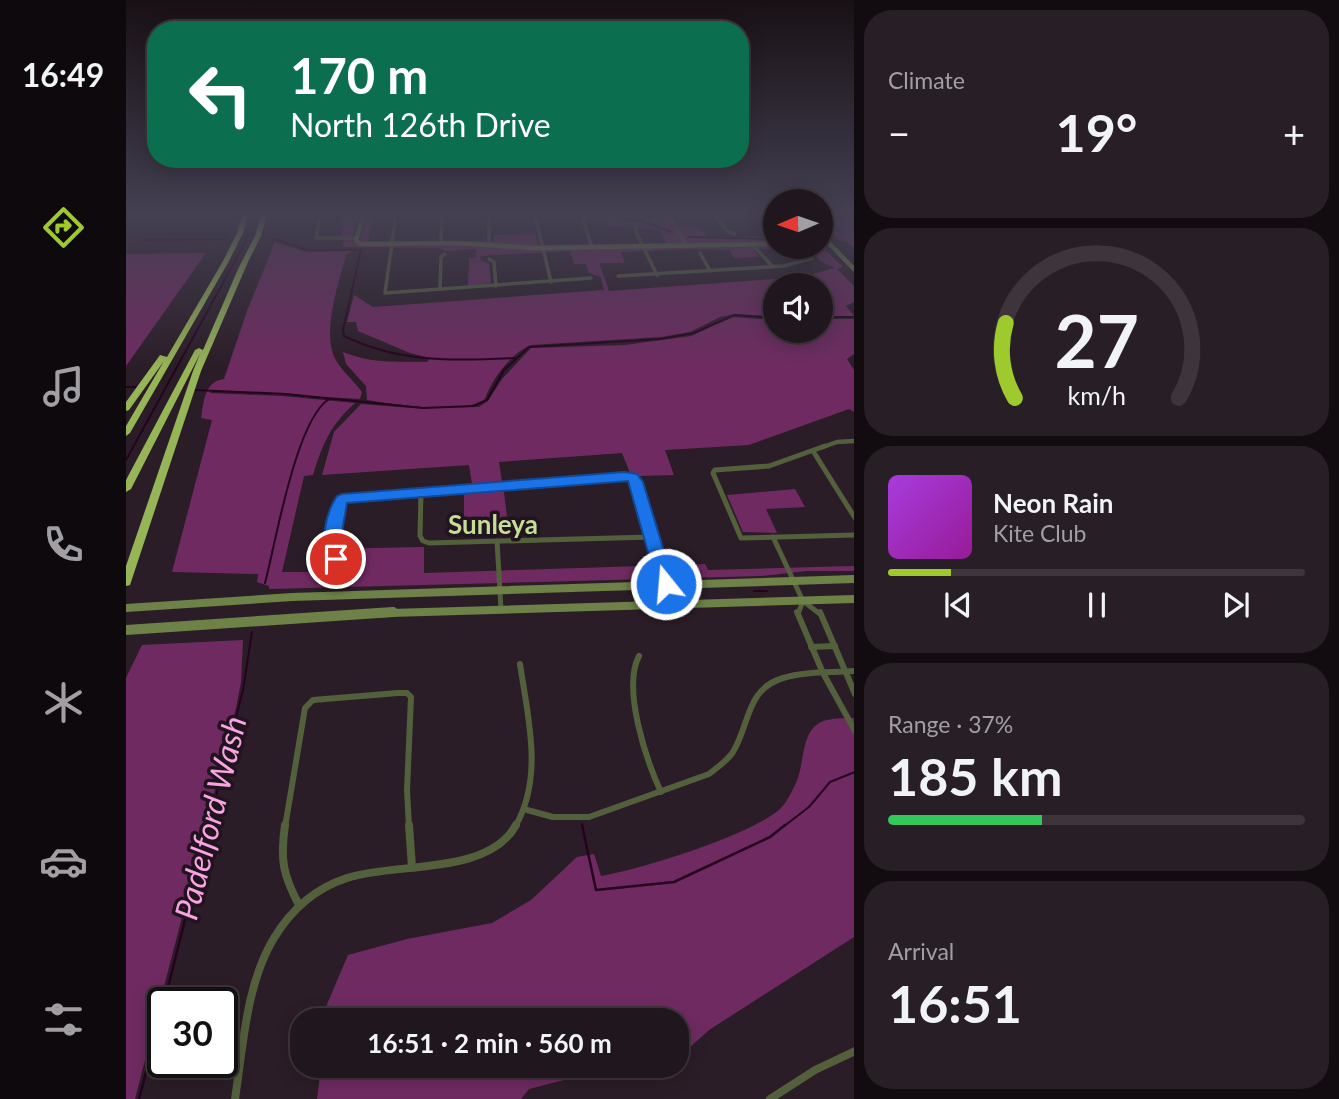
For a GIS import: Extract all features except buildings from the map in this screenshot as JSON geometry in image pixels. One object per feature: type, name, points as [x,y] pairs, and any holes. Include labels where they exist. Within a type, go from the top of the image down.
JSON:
[{"type":"highway","points":[[126,408],[152,379],[223,266]]},
{"type":"highway","points":[[126,489],[242,266]]},
{"type":"highway","points":[[126,582],[192,385],[243,266]]},
{"type":"highway","points":[[126,433],[148,395],[152,379]]},
{"type":"main road","points":[[126,608],[281,597],[854,579]]},
{"type":"main road","points":[[126,630],[261,619],[854,599]]},
{"type":"street","points":[[388,266],[385,293],[591,278]]},
{"type":"street","points":[[440,289],[441,266]]},
{"type":"street","points":[[494,266],[496,286]]},
{"type":"street","points":[[547,266],[551,282]]},
{"type":"street","points":[[653,266],[657,275]]},
{"type":"street","points":[[707,266],[710,271]]},
{"type":"street","points":[[618,276],[779,266]]},
{"type":"street","points":[[854,441],[837,442],[769,466],[713,471],[741,538],[854,535]]},
{"type":"street","points":[[813,451],[854,518]]},
{"type":"street","points":[[336,559],[331,549],[338,505],[342,499],[632,477],[666,584]]},
{"type":"street","points":[[421,492],[420,536],[423,541],[652,537]]},
{"type":"street","points":[[773,537],[803,601],[819,611],[835,646],[840,672],[854,694]]},
{"type":"street","points":[[497,541],[501,609]]},
{"type":"street","points":[[803,601],[797,613],[823,673],[854,731]]},
{"type":"street","points":[[811,647],[835,646]]},
{"type":"street","points":[[639,656],[632,669],[639,733],[645,756],[661,792]]},
{"type":"street","points":[[235,1099],[263,956],[276,932],[299,905],[328,885],[346,878],[458,861],[482,852],[504,838],[527,810],[533,769],[520,664]]},
{"type":"street","points":[[527,810],[553,817],[589,817],[709,774],[724,765],[739,743],[750,703],[763,688],[780,679],[854,671]]},
{"type":"street","points":[[299,905],[285,877],[281,850],[308,702],[407,693],[411,697],[407,790],[412,867]]},
{"type":"street","points":[[770,1099],[815,1070],[854,1051]]},
{"type":"shaded area","points":[[126,266],[197,266],[126,366]]},
{"type":"shaded area","points":[[265,266],[343,266],[332,309],[330,338],[337,362],[362,392],[360,399],[214,391],[209,393],[355,403],[328,436],[313,475],[304,476],[282,572],[320,572],[325,549],[424,547],[424,573],[705,564],[708,570],[854,566],[854,571],[807,571],[762,576],[269,589],[269,586],[257,582],[258,574],[172,572],[212,420],[201,418],[204,399],[212,384],[224,379]]},
{"type":"shaded area","points":[[469,266],[489,266],[491,283],[468,286]]},
{"type":"shaded area","points":[[587,266],[600,266],[609,291],[763,280],[763,315],[734,314],[720,317],[690,332],[661,337],[531,345],[516,354],[497,375],[485,399],[461,407],[428,407],[367,400],[366,386],[346,364],[343,352],[384,361],[427,362],[430,358],[410,353],[358,331],[356,322],[347,322],[354,295],[373,307],[604,290],[601,277],[589,273]]},
{"type":"shaded area","points":[[831,266],[843,267],[837,269],[854,286],[854,302],[846,306],[854,316],[833,316],[833,273],[816,273],[835,268]]},
{"type":"shaded area","points":[[731,317],[763,319],[763,343],[833,343],[833,319],[854,319],[854,354],[847,359],[854,370],[854,412],[849,409],[749,445],[665,450],[674,475],[640,476],[630,473],[622,453],[499,462],[502,482],[472,484],[469,465],[322,475],[334,432],[361,404],[412,408],[479,407],[488,401],[502,379],[531,348],[625,345],[691,336]]},
{"type":"shaded area","points":[[795,489],[805,507],[766,509],[777,533],[743,532],[727,495]]},
{"type":"shaded area","points":[[504,492],[509,535],[464,536],[464,493]]},
{"type":"shaded area","points":[[243,640],[241,682],[236,708],[164,987],[147,987],[147,1053],[135,1099],[126,1099],[126,678],[142,645]]},
{"type":"shaded area","points":[[837,718],[854,718],[854,937],[709,1030],[689,1048],[689,1008],[325,1008],[348,955],[407,939],[492,923],[531,900],[577,857],[594,854],[601,876],[668,859],[723,839],[768,817],[782,807],[794,787],[806,742],[813,728],[819,723]]},
{"type":"shaded area","points":[[320,1078],[572,1078],[529,1089],[521,1099],[317,1099]]},
{"type":"waterway","points":[[126,460],[232,266]]},
{"type":"waterway","points":[[357,266],[343,330],[344,336],[365,345],[406,356],[471,360],[515,358]]},
{"type":"waterway","points":[[195,390],[286,394],[423,408],[473,406],[487,400],[504,370],[529,347],[660,339],[694,333],[735,315],[763,317]]},
{"type":"waterway","points":[[833,317],[854,317]]},
{"type":"waterway","points":[[126,387],[138,387]]},
{"type":"waterway","name":"Padelford Wash","points":[[265,583],[297,455],[317,411],[329,399]]},
{"type":"waterway","points":[[754,591],[767,591]]},
{"type":"waterway","name":"Padelford Wash","points":[[208,827],[243,690],[252,632]]},
{"type":"waterway","points":[[783,827],[809,807],[830,782],[854,772]]},
{"type":"waterway","name":"Padelford Wash","points":[[168,987],[209,825]]},
{"type":"waterway","points":[[582,825],[596,890],[674,882],[770,837],[785,825]]},
{"type":"waterway","name":"Padelford Wash","points":[[139,1099],[147,1068]]},
{"type":"district","name":"Sunleya","points":[[493,525]]},
{"type":"route","points":[[336,559],[331,549],[338,505],[342,499],[352,496],[632,477],[636,482],[666,584]]}]
